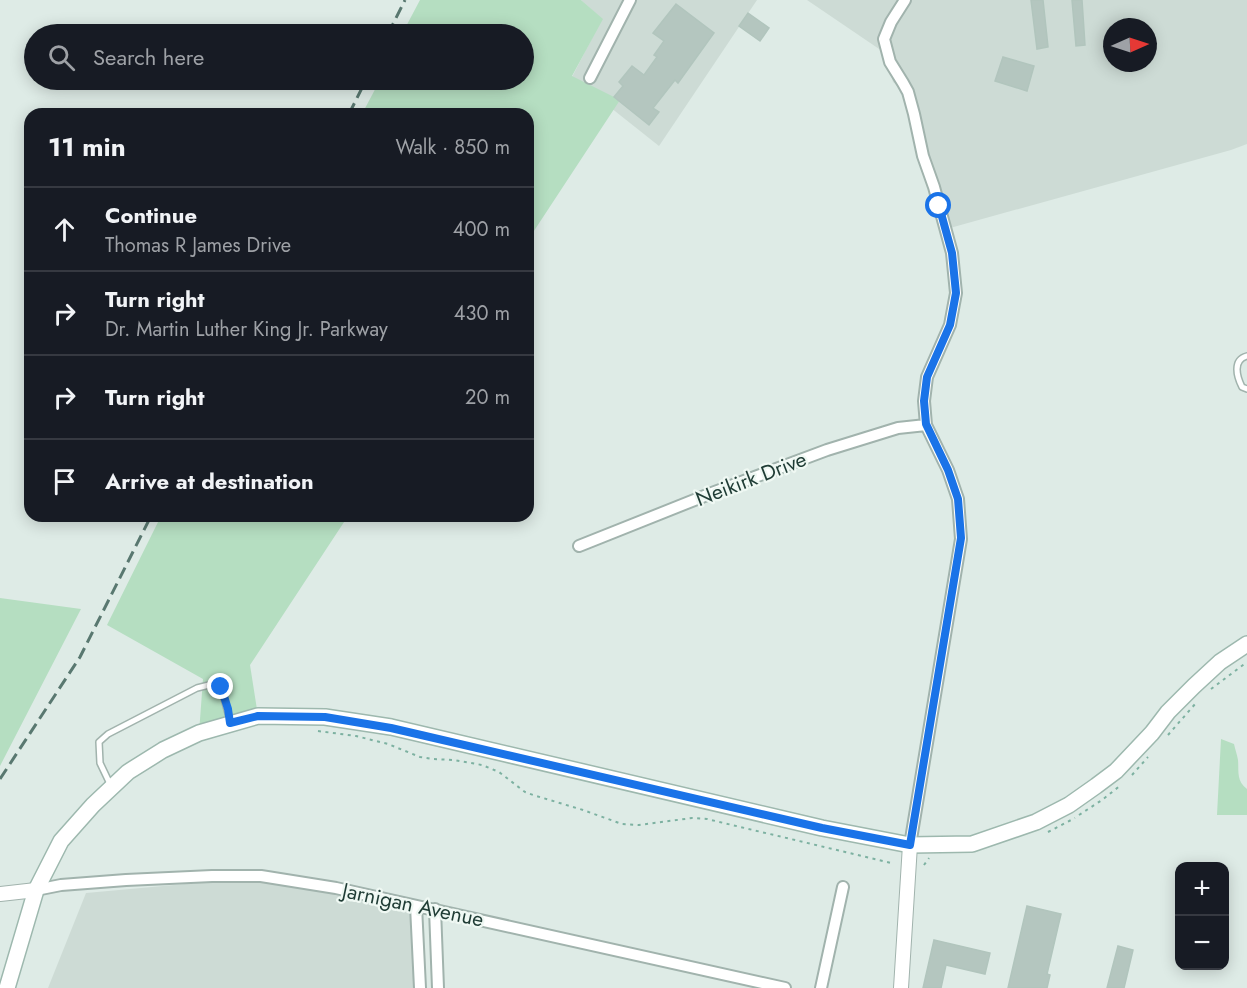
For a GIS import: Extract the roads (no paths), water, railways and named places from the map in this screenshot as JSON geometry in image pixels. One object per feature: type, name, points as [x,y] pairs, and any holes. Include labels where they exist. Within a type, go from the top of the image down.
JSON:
[{"type":"main road","points":[[7,988],[36,890],[61,841],[93,805],[128,772],[163,750],[199,733],[230,723],[258,716],[325,717],[391,728],[822,828],[910,845],[972,844],[1036,822],[1069,805],[1116,771],[1194,686],[1220,662],[1247,644]]},
{"type":"street","points":[[590,78],[630,0]]},
{"type":"street","points":[[901,988],[910,845],[961,538],[958,499],[948,470],[926,424],[924,401],[927,377],[950,325],[956,293],[952,253],[923,156],[914,114],[903,83],[890,62],[884,39],[904,0]]},
{"type":"street","name":"Neikirk Drive","points":[[579,546],[827,450],[898,428],[926,424]]},
{"type":"street","name":"Jarnigan Avenue","points":[[36,890],[61,885],[126,880],[261,876],[336,888],[435,909],[785,988]]},
{"type":"street","points":[[821,988],[843,887]]},
{"type":"street","points":[[0,894],[36,890]]},
{"type":"street","points":[[416,906],[420,988]]},
{"type":"street","points":[[435,909],[438,988]]},
{"type":"lane","points":[[1247,356],[1238,361],[1237,365],[1242,387],[1247,389]]},
{"type":"lane","points":[[112,787],[100,763],[99,742],[108,734],[197,688],[213,684],[221,687],[230,723]]},
{"type":"railway","points":[[393,24],[405,0]]},
{"type":"railway","points":[[352,108],[361,90]]},
{"type":"railway","points":[[0,779],[80,657],[148,522]]}]
